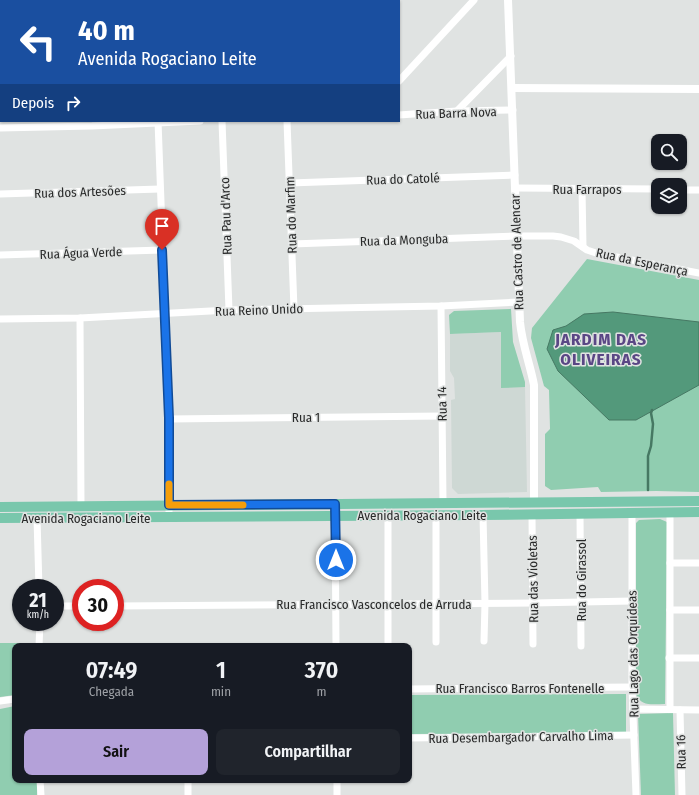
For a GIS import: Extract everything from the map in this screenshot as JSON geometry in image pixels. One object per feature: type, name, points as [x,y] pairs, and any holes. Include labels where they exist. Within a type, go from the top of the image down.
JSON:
[{"type":"main road","points":[[670,501],[670,513]]},
{"type":"main road","name":"Avenida Rogaciano Leite","points":[[0,507],[699,501]]},
{"type":"main road","points":[[632,502],[632,513]]},
{"type":"main road","name":"Avenida Rogaciano Leite","points":[[0,518],[699,512]]},
{"type":"street","points":[[400,80],[474,0]]},
{"type":"street","name":"Rua Castro de Alencar","points":[[507,1],[511,56],[516,236],[521,334],[523,347],[534,386],[534,502]]},
{"type":"street","points":[[457,111],[511,56]]},
{"type":"street","points":[[512,88],[699,89]]},
{"type":"street","name":"Rua Barra Nova","points":[[400,115],[457,111],[513,110]]},
{"type":"street","points":[[0,128],[31,124],[158,122],[169,418],[169,517]]},
{"type":"street","name":"Rua Pau d'Arco","points":[[222,122],[229,310]]},
{"type":"street","name":"Rua do Marfim","points":[[287,122],[294,309]]},
{"type":"street","name":"Rua do Catolé","points":[[290,183],[515,175]]},
{"type":"street","name":"Rua Farrapos","points":[[515,188],[651,189]]},
{"type":"street","name":"Rua dos Artesões","points":[[0,194],[160,189]]},
{"type":"street","points":[[582,189],[583,247]]},
{"type":"street","points":[[687,190],[699,190]]},
{"type":"street","name":"Rua da Monguba","points":[[292,244],[516,236]]},
{"type":"street","name":"Rua da Esperança","points":[[516,236],[561,236],[574,241],[587,250],[606,256],[699,274]]},
{"type":"street","name":"Rua Água Verde","points":[[0,255],[162,250]]},
{"type":"street","name":"Rua Reino Unido","points":[[0,319],[80,318],[229,310],[441,306],[519,302]]},
{"type":"street","name":"Rua 14","points":[[441,306],[443,503]]},
{"type":"street","points":[[80,318],[82,506]]},
{"type":"street","name":"Rua 1","points":[[169,418],[442,416]]},
{"type":"street","points":[[335,504],[336,643]]},
{"type":"street","name":"Rua do Girassol","points":[[580,513],[581,646]]},
{"type":"street","name":"Rua Lago das Orquídeas","points":[[632,513],[632,687],[636,795]]},
{"type":"street","points":[[670,513],[670,710]]},
{"type":"street","name":"Rua das Violetas","points":[[532,514],[533,644]]},
{"type":"street","points":[[388,515],[388,643]]},
{"type":"street","points":[[436,515],[436,642]]},
{"type":"street","points":[[483,515],[485,604],[484,640]]},
{"type":"street","points":[[37,518],[39,579]]},
{"type":"street","points":[[670,563],[699,563]]},
{"type":"street","name":"Rua Francisco Vasconcelos de Arruda","points":[[124,606],[485,604],[632,601]]},
{"type":"street","points":[[670,610],[699,610]]},
{"type":"street","points":[[40,631],[40,643]]},
{"type":"street","points":[[669,658],[699,658]]},
{"type":"street","name":"Rua Francisco Barros Fontenelle","points":[[412,689],[632,687]]},
{"type":"street","points":[[0,701],[12,699]]},
{"type":"street","points":[[633,708],[699,710]]},
{"type":"street","name":"Rua 16","points":[[680,710],[682,795]]},
{"type":"street","name":"Rua Desembargador Carvalho Lima","points":[[412,738],[634,735]]},
{"type":"street","points":[[40,783],[41,795]]},
{"type":"street","points":[[188,783],[188,795]]},
{"type":"street","points":[[337,783],[337,795]]},
{"type":"shaded area","points":[[587,259],[699,280],[699,492],[601,492],[598,487],[551,490],[545,486],[545,434],[550,429],[549,390],[544,386],[531,338],[532,328]]},
{"type":"shaded area","points":[[511,309],[513,342],[525,382],[525,387],[501,388],[501,332],[450,334],[449,315],[454,311]]},
{"type":"shaded area","points":[[613,312],[699,322],[699,385],[636,420],[609,420],[558,371],[547,349],[553,330],[566,326],[584,314]]},
{"type":"shaded area","points":[[501,332],[501,387],[525,387],[527,492],[458,494],[452,488],[451,400],[455,399],[454,378],[450,371],[450,334]]},
{"type":"shaded area","points":[[660,519],[667,522],[665,704],[648,704],[641,701],[636,694],[636,523],[639,520]]},
{"type":"shaded area","points":[[0,643],[12,643],[12,695],[0,697]]},
{"type":"shaded area","points":[[626,694],[626,733],[412,734],[412,695]]},
{"type":"shaded area","points":[[12,707],[12,783],[37,783],[37,795],[0,795],[0,709]]},
{"type":"shaded area","points":[[673,713],[675,795],[641,795],[638,714]]},
{"type":"waterway","points":[[648,490],[648,456],[651,446],[653,424],[651,413],[652,410]]},
{"type":"slow traffic","points":[[169,484],[169,505],[243,505]]},
{"type":"district","name":"JARDIM DAS OLIVEIRAS","points":[[601,349]]},
{"type":"route","points":[[162,250],[169,418],[169,505],[335,504],[336,560]]}]
